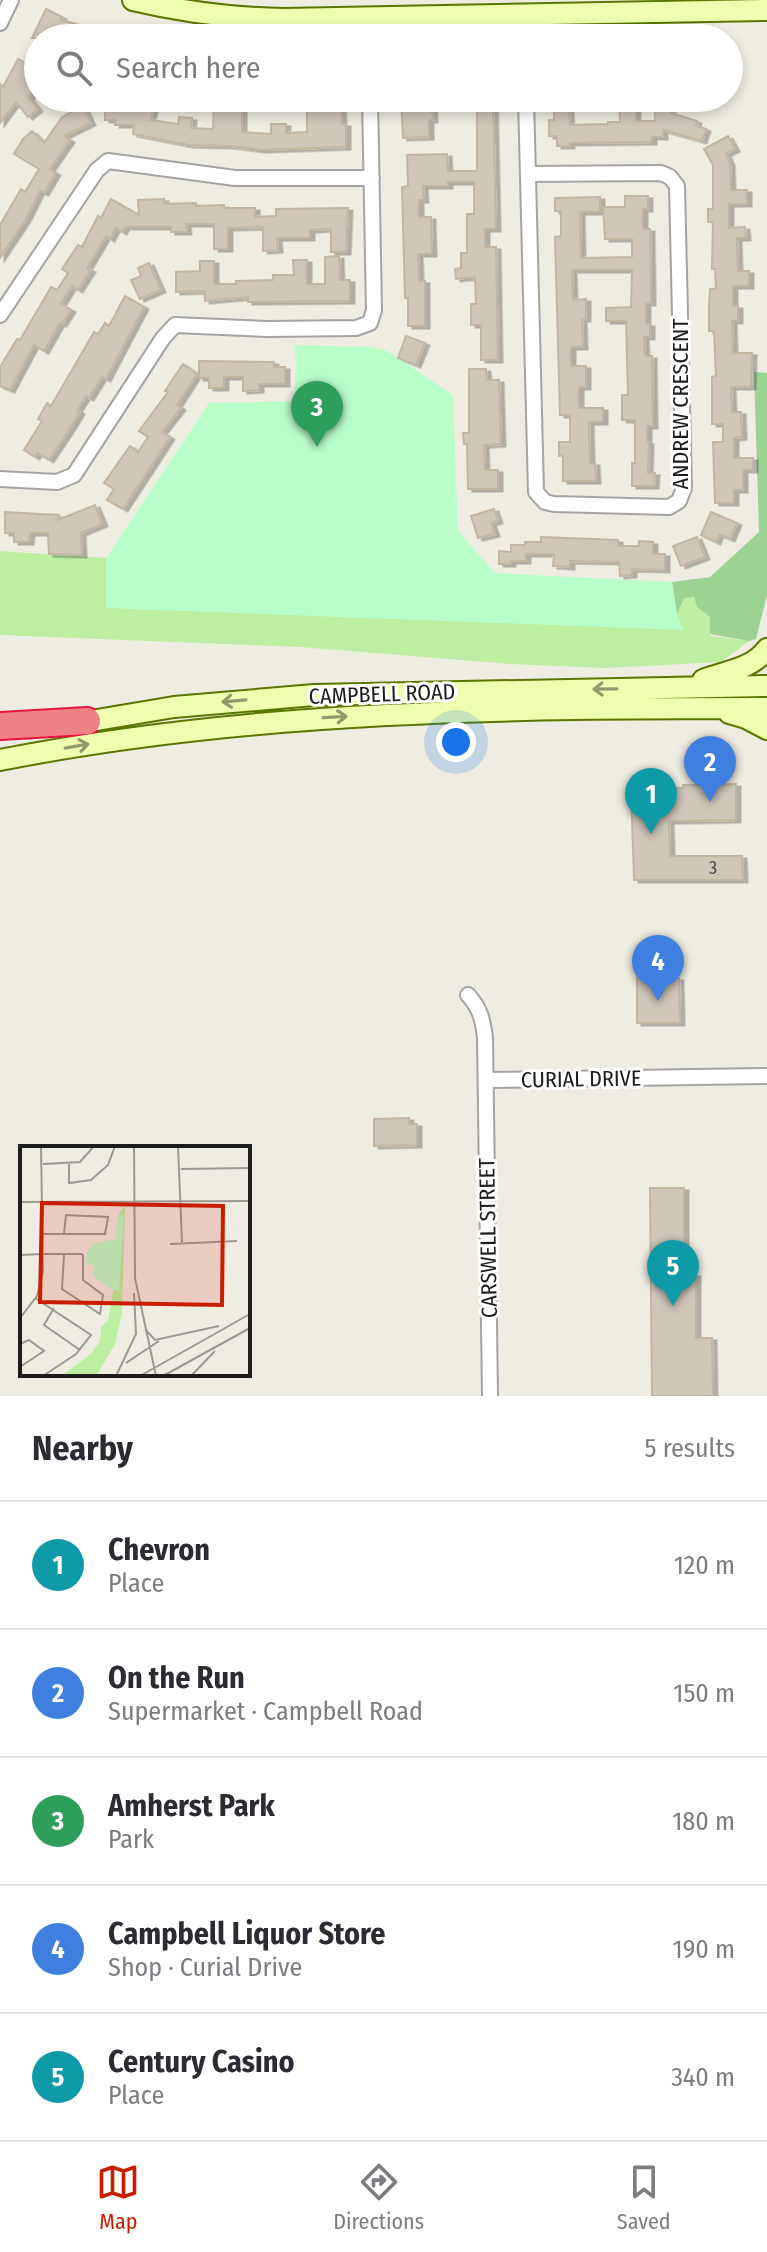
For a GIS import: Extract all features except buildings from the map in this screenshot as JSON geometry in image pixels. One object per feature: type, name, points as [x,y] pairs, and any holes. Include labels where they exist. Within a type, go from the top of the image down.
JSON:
[{"type":"highway","points":[[0,726],[87,721]]},
{"type":"main road","points":[[133,0],[188,12],[238,18],[369,19],[767,10]]},
{"type":"main road","points":[[683,688],[733,672],[762,656],[767,649]]},
{"type":"main road","name":"CAMPBELL ROAD","points":[[0,737],[174,707],[314,695],[767,686]]},
{"type":"main road","points":[[710,708],[746,718],[767,729]]},
{"type":"main road","name":"CAMPBELL ROAD","points":[[0,760],[212,727],[323,718],[466,712],[767,708]]},
{"type":"street","points":[[0,23],[11,0]]},
{"type":"street","points":[[524,15],[524,24]]},
{"type":"street","points":[[0,479],[57,482],[74,475],[167,332],[175,325],[268,329],[356,328],[370,323],[374,310],[370,112]]},
{"type":"street","name":"ANDREW CRESCENT","points":[[526,112],[536,492],[545,502],[554,504],[673,506],[682,497],[684,488],[677,186],[670,177],[661,173],[528,174]]},
{"type":"street","points":[[0,315],[97,170],[108,161],[235,178],[372,178]]},
{"type":"street","points":[[466,691],[466,712]]},
{"type":"street","points":[[468,995],[477,1004],[483,1020],[486,1080]]},
{"type":"street","name":"CURIAL DRIVE","points":[[486,1080],[767,1076]]},
{"type":"street","name":"CARSWELL STREET","points":[[486,1080],[490,1396]]},
{"type":"green space","points":[[294,345],[370,347],[387,351],[453,395],[458,531],[495,573],[672,582],[677,615],[683,630],[106,608],[106,558],[209,403],[294,401]]},
{"type":"green space","points":[[754,372],[767,373],[767,595],[756,639],[749,641],[710,634],[710,617],[697,607],[694,597],[684,598],[677,615],[672,582],[710,577],[759,532]]},
{"type":"green space","points":[[0,551],[106,558],[106,607],[682,629],[677,615],[684,598],[694,596],[697,607],[710,617],[710,636],[749,641],[721,662],[606,668],[511,664],[300,647],[0,635]]},
{"type":"place","name":"Amherst Park","points":[[317,447]]},
{"type":"place","name":"On the Run","points":[[710,802]]},
{"type":"place","name":"Chevron","points":[[651,834]]},
{"type":"place","name":"Campbell Liquor Store","points":[[658,1001]]},
{"type":"place","name":"Century Casino","points":[[673,1306]]}]
